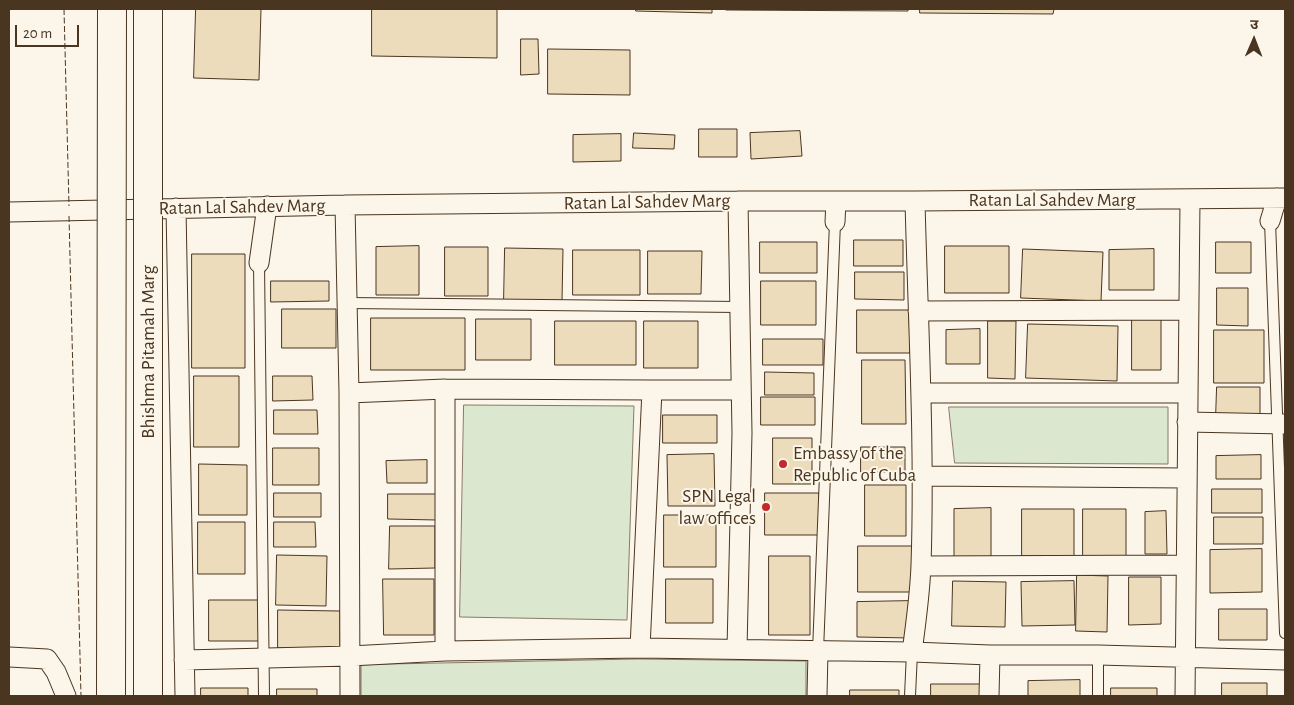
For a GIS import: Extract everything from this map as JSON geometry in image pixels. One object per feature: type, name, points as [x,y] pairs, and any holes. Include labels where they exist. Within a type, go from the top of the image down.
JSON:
[{"type":"main road","name":"Bhishma Pitamah Marg","points":[[110,696],[112,9]]},
{"type":"main road","name":"Bhishma Pitamah Marg","points":[[148,9],[148,696]]},
{"type":"street","name":"Ratan Lal Sahdev Marg","points":[[9,212],[267,206],[738,200],[1190,200],[1281,198]]},
{"type":"street","points":[[1270,221],[1281,198]]},
{"type":"street","points":[[738,200],[742,443],[738,649]]},
{"type":"street","points":[[1185,696],[1190,200]]},
{"type":"street","points":[[835,222],[836,201]]},
{"type":"street","points":[[912,652],[921,566],[922,476],[915,201]]},
{"type":"street","points":[[345,205],[349,393],[350,696]]},
{"type":"street","points":[[259,263],[267,206]]},
{"type":"street","points":[[176,208],[185,696]]},
{"type":"street","points":[[918,311],[1188,310]]},
{"type":"street","points":[[349,393],[446,389],[741,390]]},
{"type":"street","points":[[445,651],[446,389]]},
{"type":"street","points":[[640,648],[652,390]]},
{"type":"street","points":[[921,393],[1187,393]]},
{"type":"street","points":[[1187,422],[1281,424]]},
{"type":"street","points":[[922,476],[1186,478]]},
{"type":"street","points":[[921,566],[1186,565]]},
{"type":"street","points":[[184,660],[350,656],[445,651],[640,648],[990,655],[1098,655],[1285,660]]},
{"type":"street","points":[[817,696],[818,651]]},
{"type":"street","points":[[989,696],[990,655]]},
{"type":"street","points":[[9,657],[47,659],[56,672],[66,696]]},
{"type":"lane","points":[[1270,221],[1281,424],[1285,633]]},
{"type":"lane","points":[[818,651],[835,222]]},
{"type":"lane","points":[[259,263],[264,696]]},
{"type":"lane","points":[[347,302],[739,307]]},
{"type":"lane","points":[[910,696],[912,652]]},
{"type":"lane","points":[[1098,655],[1098,696]]},
{"type":"green space","points":[[464,405],[634,406],[627,620],[460,617]]},
{"type":"green space","points":[[949,407],[1168,407],[1168,464],[955,463]]},
{"type":"green space","points":[[638,659],[806,661],[806,696],[361,696],[361,665]]},
{"type":"building","points":[[196,9],[261,9],[259,80],[194,78]]},
{"type":"building","points":[[372,9],[497,9],[497,58],[372,56]]},
{"type":"building","points":[[636,9],[712,9],[712,13],[636,11]]},
{"type":"building","points":[[908,9],[908,11],[726,10]]},
{"type":"building","points":[[920,9],[1054,9],[1053,14],[920,13]]},
{"type":"building","points":[[521,39],[538,39],[539,74],[521,75]]},
{"type":"building","points":[[548,49],[630,50],[630,95],[548,94]]},
{"type":"building","points":[[699,129],[737,129],[737,157],[699,157]]},
{"type":"building","points":[[800,131],[802,156],[751,159],[750,133]]},
{"type":"building","points":[[634,133],[675,135],[674,149],[633,148]]},
{"type":"building","points":[[621,134],[621,161],[573,162],[573,135]]},
{"type":"building","points":[[854,240],[903,240],[903,266],[854,266]]},
{"type":"building","points":[[760,242],[817,242],[817,273],[760,273]]},
{"type":"building","points":[[1216,242],[1251,242],[1251,273],[1216,273]]},
{"type":"building","points":[[419,246],[419,295],[376,295],[376,247]]},
{"type":"building","points":[[945,246],[1009,246],[1009,293],[945,293]]},
{"type":"building","points":[[445,247],[488,247],[488,296],[445,296]]},
{"type":"building","points":[[505,248],[563,249],[562,301],[504,300]]},
{"type":"building","points":[[1023,249],[1103,252],[1101,301],[1021,298]]},
{"type":"building","points":[[1154,249],[1154,290],[1109,290],[1109,250]]},
{"type":"building","points":[[573,250],[640,250],[640,295],[573,295]]},
{"type":"building","points":[[648,251],[702,251],[701,294],[648,294]]},
{"type":"building","points":[[192,254],[245,254],[245,368],[192,368]]},
{"type":"building","points":[[855,272],[904,272],[904,300],[855,299]]},
{"type":"building","points":[[271,281],[329,281],[329,301],[271,302]]},
{"type":"building","points":[[761,281],[816,281],[816,325],[761,325]]},
{"type":"building","points":[[1217,288],[1248,288],[1248,326],[1217,325]]},
{"type":"building","points":[[282,309],[336,309],[336,348],[282,348]]},
{"type":"building","points":[[857,310],[909,310],[910,353],[857,353]]},
{"type":"building","points":[[1132,317],[1161,317],[1161,370],[1132,370]]},
{"type":"building","points":[[371,318],[465,318],[465,370],[371,370]]},
{"type":"building","points":[[476,319],[531,319],[531,360],[476,360]]},
{"type":"building","points":[[555,321],[636,321],[636,365],[555,365]]},
{"type":"building","points":[[644,321],[698,321],[698,368],[644,368]]},
{"type":"building","points":[[988,321],[1016,321],[1015,379],[988,378]]},
{"type":"building","points":[[1028,324],[1118,326],[1117,381],[1026,378]]},
{"type":"building","points":[[980,329],[980,364],[946,364],[946,330]]},
{"type":"building","points":[[1214,330],[1264,330],[1264,383],[1214,383]]},
{"type":"building","points":[[763,339],[823,339],[823,365],[763,365]]},
{"type":"building","points":[[862,360],[905,360],[906,424],[862,424]]},
{"type":"building","points":[[765,372],[814,373],[814,395],[765,395]]},
{"type":"building","points":[[194,376],[239,376],[239,447],[194,447]]},
{"type":"building","points":[[273,376],[312,376],[313,400],[273,401]]},
{"type":"building","points":[[1217,387],[1260,387],[1260,417],[1216,417]]},
{"type":"building","points":[[761,397],[815,397],[815,425],[761,425]]},
{"type":"building","points":[[274,410],[317,410],[318,434],[274,434]]},
{"type":"building","points":[[663,415],[717,415],[717,443],[663,443]]},
{"type":"building","points":[[773,438],[812,438],[812,484],[773,484]]},
{"type":"building","points":[[861,447],[905,447],[905,472],[861,472]]},
{"type":"building","points":[[273,448],[319,448],[319,485],[273,485]]},
{"type":"building","points":[[714,454],[715,506],[668,506],[667,455]]},
{"type":"building","points":[[1261,455],[1261,479],[1216,479],[1216,456]]},
{"type":"building","points":[[427,460],[427,483],[387,483],[386,461]]},
{"type":"building","points":[[199,464],[247,465],[247,515],[199,515]]},
{"type":"building","points":[[865,485],[906,485],[906,536],[865,536]]},
{"type":"building","points":[[1212,489],[1262,489],[1262,513],[1212,513]]},
{"type":"building","points":[[274,493],[321,493],[321,517],[274,517]]},
{"type":"building","points":[[765,493],[819,493],[819,535],[765,535]]},
{"type":"building","points":[[388,494],[437,494],[437,520],[388,519]]},
{"type":"building","points":[[991,508],[991,562],[954,562],[954,509]]},
{"type":"building","points":[[1022,509],[1074,509],[1074,556],[1022,556]]},
{"type":"building","points":[[1083,509],[1126,509],[1126,556],[1083,556]]},
{"type":"building","points":[[1166,511],[1167,554],[1145,554],[1145,512]]},
{"type":"building","points":[[664,515],[716,515],[716,567],[664,567]]},
{"type":"building","points":[[1214,517],[1263,517],[1263,544],[1214,544]]},
{"type":"building","points":[[198,522],[245,522],[245,574],[198,574]]},
{"type":"building","points":[[274,522],[315,522],[316,547],[274,547]]},
{"type":"building","points":[[390,526],[435,526],[435,568],[389,569]]},
{"type":"building","points":[[858,546],[916,546],[917,592],[858,592]]},
{"type":"building","points":[[1262,549],[1262,592],[1210,593],[1210,550]]},
{"type":"building","points":[[277,555],[327,556],[326,606],[276,605]]},
{"type":"building","points":[[769,556],[810,556],[810,635],[769,635]]},
{"type":"building","points":[[1077,575],[1108,576],[1107,632],[1076,631]]},
{"type":"building","points":[[1129,577],[1161,577],[1161,624],[1129,625]]},
{"type":"building","points":[[383,579],[434,579],[434,635],[384,635]]},
{"type":"building","points":[[666,579],[713,579],[713,623],[666,623]]},
{"type":"building","points":[[953,581],[1006,582],[1005,627],[952,626]]},
{"type":"building","points":[[1074,581],[1075,625],[1022,626],[1021,582]]},
{"type":"building","points":[[209,600],[262,600],[262,641],[209,641]]},
{"type":"building","points":[[911,601],[911,638],[857,637],[857,602]]},
{"type":"building","points":[[1219,609],[1267,609],[1267,640],[1219,640]]},
{"type":"building","points":[[278,610],[340,611],[340,648],[278,648]]},
{"type":"building","points":[[1080,680],[1080,696],[1028,696],[1028,681]]},
{"type":"building","points":[[1222,683],[1267,683],[1267,696],[1222,696]]},
{"type":"building","points":[[931,684],[981,684],[981,696],[931,696]]},
{"type":"building","points":[[201,688],[248,688],[248,696],[201,696]]},
{"type":"building","points":[[1111,688],[1157,688],[1157,696],[1111,696]]},
{"type":"building","points":[[277,689],[317,689],[317,696],[277,696]]},
{"type":"building","points":[[850,690],[899,690],[899,696],[850,696]]},
{"type":"fence","points":[[64,9],[69,206]]},
{"type":"fence","points":[[69,216],[81,696]]},
{"type":"place","name":"Embassy of the Republic of Cuba","points":[[783,464]]},
{"type":"place","name":"SPN Legal law offices","points":[[766,507]]}]
